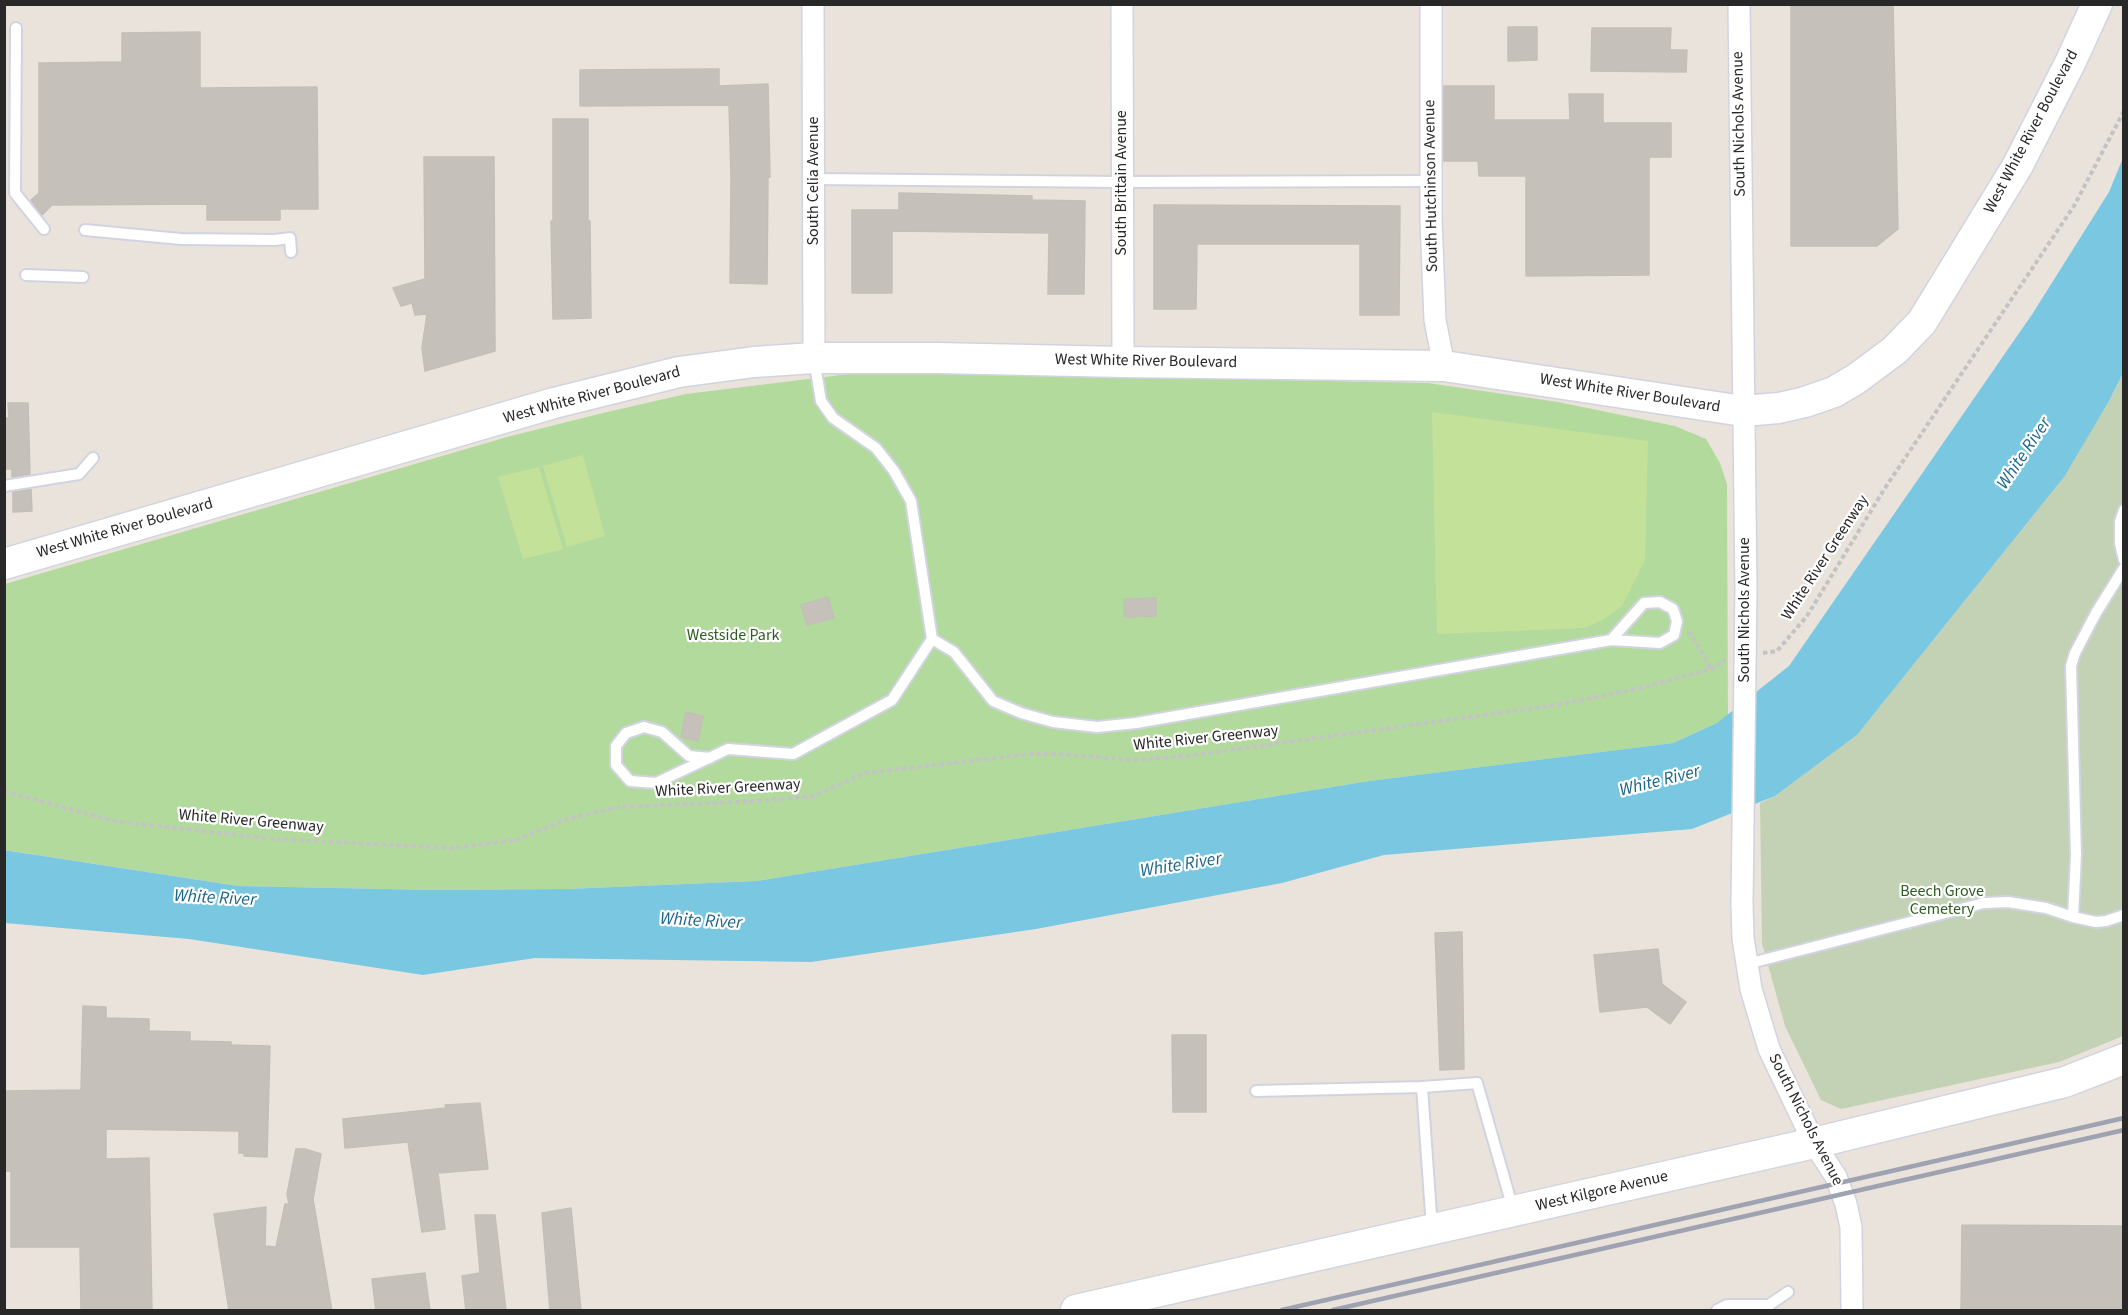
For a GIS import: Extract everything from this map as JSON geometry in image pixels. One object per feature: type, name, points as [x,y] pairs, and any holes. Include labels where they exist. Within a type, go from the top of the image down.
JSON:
[{"type":"street","name":"South Celia Avenue","points":[[813,4],[814,358]]},
{"type":"street","name":"South Brittain Avenue","points":[[1122,4],[1123,362]]},
{"type":"street","name":"South Hutchinson Avenue","points":[[1431,4],[1431,181],[1435,320],[1444,366]]},
{"type":"street","name":"South Nichols Avenue","points":[[1739,4],[1746,590],[1743,938],[1751,990],[1769,1049],[1814,1143],[1836,1177],[1843,1194],[1851,1227],[1852,1311]]},
{"type":"street","name":"West White River Boulevard","points":[[4,564],[554,403],[631,383],[714,367],[814,358],[1444,366],[1743,411],[1797,404],[1834,392],[1857,379],[1911,336],[1923,321],[2018,165],[2072,62],[2097,4]]},
{"type":"street","name":"West Kilgore Avenue","points":[[1076,1311],[1814,1143],[2065,1082],[2124,1059]]},
{"type":"lane","points":[[16,28],[15,193],[44,229]]},
{"type":"lane","points":[[814,179],[1122,182],[1431,181]]},
{"type":"lane","points":[[85,230],[181,239],[290,238],[291,252]]},
{"type":"lane","points":[[26,275],[83,277]]},
{"type":"lane","points":[[710,758],[689,756],[662,732],[644,727],[626,733],[616,746],[616,765],[630,781],[656,783],[710,758],[728,749],[793,754],[891,700],[932,639],[911,501],[894,471],[876,448],[833,418],[821,401],[814,358]]},
{"type":"lane","points":[[4,486],[80,474],[93,458]]},
{"type":"lane","points":[[2124,510],[2120,522],[2120,543],[2124,560]]},
{"type":"lane","points":[[2073,917],[2076,855],[2072,666],[2075,653],[2096,613],[2124,568]]},
{"type":"lane","points":[[932,639],[954,652],[993,701],[1021,713],[1053,722],[1097,727],[1136,723],[1611,640],[1660,643],[1674,636],[1677,621],[1673,609],[1660,602],[1644,603],[1611,640]]},
{"type":"lane","points":[[1747,964],[1984,903],[2008,902],[2046,908],[2096,922],[2124,915]]},
{"type":"lane","points":[[1256,1091],[1422,1087],[1477,1083],[1513,1211]]},
{"type":"lane","points":[[1422,1087],[1432,1230]]},
{"type":"lane","points":[[1717,1311],[1727,1305],[1769,1305],[1788,1292]]},
{"type":"path","name":"White River Greenway","points":[[1757,654],[1777,651],[1807,616],[1885,489],[2074,206],[2124,111]]},
{"type":"path","points":[[1677,621],[1694,639],[1711,669]]},
{"type":"path","name":"White River Greenway","points":[[4,791],[114,821],[273,839],[453,848],[516,840],[567,819],[619,807],[760,801],[814,795],[865,773],[1030,754],[1134,760],[1186,756],[1557,705],[1640,688],[1711,669],[1728,659]]},
{"type":"green space","name":"Beech Grove Cemetery","points":[[2123,373],[2123,1036],[2059,1062],[1841,1109],[1821,1100],[1785,1026],[1762,943],[1760,803],[1775,796],[1857,735],[2056,487],[2109,401]]},
{"type":"green space","name":"Westside Park","points":[[849,374],[982,374],[1428,383],[1558,402],[1675,426],[1706,439],[1720,463],[1727,484],[1728,718],[1673,743],[1369,781],[757,881],[567,889],[432,890],[238,886],[5,850],[5,584],[507,437],[603,413],[686,394]]},
{"type":"green space","points":[[1432,412],[1648,441],[1645,560],[1622,606],[1603,620],[1584,628],[1437,634]]},
{"type":"green space","points":[[583,455],[605,536],[567,547],[543,466]]},
{"type":"green space","points":[[539,467],[563,549],[523,559],[498,477]]},
{"type":"water","name":"White River","points":[[2123,158],[2123,373],[2064,477],[1857,735],[1775,796],[1692,829],[1384,855],[1282,883],[1036,929],[811,962],[535,958],[423,975],[189,939],[5,923],[4,850],[238,886],[432,890],[567,889],[757,881],[1369,781],[1673,743],[1717,723],[1789,666],[2033,313],[2109,192]]},
{"type":"building","points":[[1791,4],[1893,4],[1898,229],[1877,246],[1791,246]]},
{"type":"building","points":[[1508,27],[1537,27],[1537,60],[1508,61]]},
{"type":"building","points":[[1592,28],[1671,28],[1670,50],[1687,50],[1686,72],[1591,71]]},
{"type":"building","points":[[200,32],[200,88],[317,87],[318,209],[280,209],[280,220],[207,220],[207,204],[52,205],[42,215],[31,200],[39,193],[39,63],[122,62],[122,33]]},
{"type":"building","points":[[719,69],[719,86],[768,84],[770,177],[768,177],[767,284],[730,283],[729,105],[580,106],[580,70]]},
{"type":"building","points":[[1444,86],[1494,86],[1494,120],[1570,120],[1569,94],[1603,94],[1603,123],[1671,123],[1671,157],[1649,157],[1649,275],[1526,276],[1526,176],[1479,176],[1478,161],[1444,161]]},
{"type":"building","points":[[553,119],[588,119],[591,318],[553,319],[551,221],[553,221]]},
{"type":"building","points":[[424,157],[494,157],[495,351],[425,371],[422,348],[427,314],[415,315],[412,303],[401,306],[393,288],[425,279]]},
{"type":"building","points":[[899,193],[1032,196],[1032,200],[1085,201],[1084,294],[1048,294],[1049,233],[892,231],[892,293],[852,293],[852,210],[899,210]]},
{"type":"building","points":[[1154,205],[1400,206],[1399,315],[1360,315],[1360,244],[1197,244],[1196,309],[1154,309]]},
{"type":"building","points":[[8,403],[28,403],[30,474],[12,477],[12,469],[4,469],[4,418],[9,418]]},
{"type":"building","points":[[31,489],[32,511],[13,512],[13,492]]},
{"type":"building","points":[[828,597],[834,618],[807,625],[801,605]]},
{"type":"building","points":[[1156,598],[1156,616],[1125,617],[1124,599]]},
{"type":"building","points":[[686,712],[703,716],[698,741],[681,737]]},
{"type":"building","points":[[1462,932],[1464,1069],[1440,1070],[1435,933]]},
{"type":"building","points":[[1658,949],[1662,984],[1686,1002],[1670,1024],[1647,1007],[1600,1012],[1594,955]]},
{"type":"building","points":[[83,1006],[106,1007],[106,1018],[149,1019],[149,1031],[190,1032],[190,1041],[270,1046],[267,1157],[244,1156],[244,1153],[239,1153],[239,1131],[106,1129],[106,1159],[149,1158],[152,1311],[81,1311],[80,1247],[11,1247],[11,1171],[4,1171],[4,1091],[81,1090]]},
{"type":"building","points":[[1172,1035],[1206,1035],[1206,1112],[1173,1112]]},
{"type":"building","points":[[480,1103],[488,1169],[438,1173],[445,1229],[422,1232],[408,1142],[345,1148],[343,1119],[446,1108],[445,1105]]},
{"type":"building","points":[[296,1149],[321,1154],[313,1199],[332,1311],[229,1311],[214,1214],[266,1207],[265,1246],[276,1247],[285,1204],[289,1204],[287,1194]]},
{"type":"building","points":[[571,1208],[581,1311],[550,1311],[542,1213]]},
{"type":"building","points":[[475,1215],[495,1215],[506,1311],[466,1311],[462,1276],[480,1273]]},
{"type":"building","points":[[1962,1225],[2124,1226],[2124,1311],[1961,1311]]},
{"type":"building","points":[[425,1273],[430,1311],[376,1311],[372,1279]]},
{"type":"railway","points":[[1282,1310],[2124,1118]]},
{"type":"railway","points":[[1333,1310],[2124,1130]]}]
